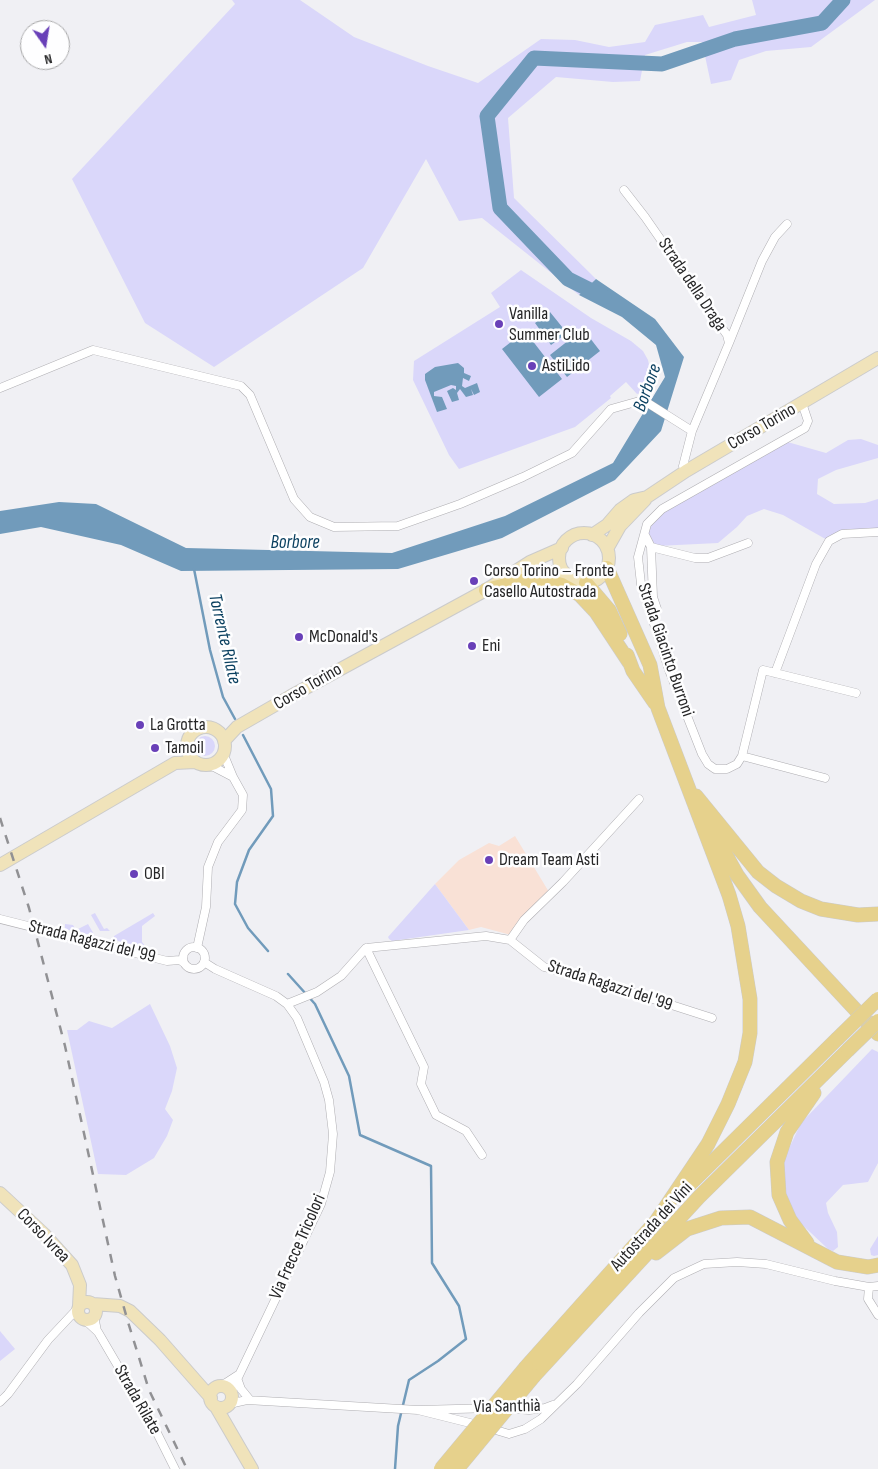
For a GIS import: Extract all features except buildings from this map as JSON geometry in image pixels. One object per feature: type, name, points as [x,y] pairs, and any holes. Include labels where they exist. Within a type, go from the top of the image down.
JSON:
[{"type":"highway","points":[[607,568],[650,665],[658,708],[689,788],[738,926],[749,988],[750,1033],[745,1062],[719,1124],[655,1223]]},
{"type":"highway","points":[[486,590],[522,581],[546,581],[562,585],[580,595],[596,612],[658,708]]},
{"type":"highway","points":[[586,583],[609,610],[618,628],[629,662]]},
{"type":"highway","points":[[689,788],[758,872],[776,886],[800,901],[822,910],[858,915],[878,914]]},
{"type":"highway","points":[[689,788],[737,876],[760,907],[878,1034]]},
{"type":"highway","name":"Autostrada dei Vini","points":[[441,1469],[530,1372],[689,1184],[878,999]]},
{"type":"highway","name":"Autostrada dei Vini","points":[[457,1469],[530,1372],[565,1342],[699,1197],[878,1021]]},
{"type":"highway","points":[[812,1250],[790,1220],[779,1195],[777,1162],[787,1132],[805,1104],[848,1050]]},
{"type":"highway","points":[[565,1342],[588,1325],[652,1256],[687,1229],[721,1218],[750,1217],[837,1262],[868,1267],[878,1265]]},
{"type":"main road","name":"Corso Torino","points":[[607,568],[609,556],[607,549],[620,526],[647,497],[686,471],[878,358]]},
{"type":"main road","name":"Corso Torino","points":[[220,736],[486,590],[530,562],[562,548],[571,538],[578,535],[592,535],[607,525],[630,502],[647,497]]},
{"type":"main road","points":[[592,535],[603,543],[607,549]]},
{"type":"main road","points":[[562,548],[560,564],[564,572]]},
{"type":"main road","points":[[586,583],[598,578],[607,568]]},
{"type":"main road","name":"Corso Torino","points":[[486,590],[522,576],[545,572],[564,572],[573,580],[586,583]]},
{"type":"main road","points":[[175,764],[195,762],[210,765],[222,756],[220,736],[206,727],[195,731],[188,740],[189,756],[195,762]]},
{"type":"main road","points":[[0,865],[175,764],[187,748]]},
{"type":"main road","name":"Corso Ivrea","points":[[0,1193],[66,1257],[80,1285],[87,1311]]},
{"type":"main road","points":[[87,1311],[126,1308],[153,1332],[196,1382],[223,1397],[228,1425],[252,1469]]},
{"type":"street","name":"Strada della Draga","points":[[624,190],[645,216],[722,327],[729,343],[692,431],[683,466],[686,471]]},
{"type":"street","points":[[729,343],[762,262],[776,237],[787,224]]},
{"type":"street","points":[[0,388],[93,350],[241,386],[250,396],[294,499],[310,517],[334,527],[398,526],[460,504],[523,477],[572,452],[611,409],[643,400],[692,431]]},
{"type":"street","name":"Strada Giacinto Burroni","points":[[742,756],[737,764],[727,770],[715,770],[708,764],[702,754],[669,670],[641,584],[638,557],[647,524],[662,510],[805,428],[808,421],[802,403]]},
{"type":"street","points":[[775,673],[816,564],[830,541],[842,534],[878,532]]},
{"type":"street","points":[[645,535],[651,547],[653,597],[657,609]]},
{"type":"street","points":[[651,547],[695,558],[708,558],[748,543]]},
{"type":"street","points":[[825,778],[742,756],[764,670],[856,694]]},
{"type":"street","points":[[197,948],[206,906],[208,867],[218,842],[242,810],[243,795],[226,760],[222,756]]},
{"type":"street","points":[[210,765],[233,777]]},
{"type":"street","points":[[510,940],[524,920],[563,882],[639,799]]},
{"type":"street","name":"Strada Ragazzi del '99","points":[[0,919],[167,961],[180,960],[184,963]]},
{"type":"street","name":"Strada Ragazzi del '99","points":[[366,948],[486,936],[510,940],[544,967],[603,983],[712,1018]]},
{"type":"street","points":[[197,948],[204,955],[204,962],[196,969],[189,968],[184,963],[183,956],[187,950],[197,948]]},
{"type":"street","points":[[204,962],[215,969],[276,996],[287,1004],[317,992],[341,976],[366,948],[424,1067],[421,1084],[436,1115],[466,1131],[482,1155]]},
{"type":"street","name":"Via Frecce Tricolori","points":[[223,1397],[238,1376],[321,1204],[330,1172],[333,1134],[326,1091],[297,1018],[287,1004]]},
{"type":"street","points":[[559,1401],[674,1278],[704,1264],[738,1262],[766,1264],[854,1285],[878,1286]]},
{"type":"street","points":[[869,1287],[868,1299],[878,1315]]},
{"type":"street","points":[[0,1402],[65,1321],[87,1311]]},
{"type":"street","name":"Strada Rilate","points":[[87,1311],[156,1431],[175,1469]]},
{"type":"street","points":[[238,1376],[241,1389],[249,1400]]},
{"type":"street","name":"Via Santhià","points":[[223,1397],[418,1410],[478,1407],[529,1410],[545,1408],[559,1401]]},
{"type":"street","name":"Via Santhià","points":[[418,1410],[509,1434],[525,1429],[541,1419],[559,1401]]},
{"type":"shaded area","points":[[232,0],[300,0],[354,37],[478,83],[541,39],[575,40],[609,47],[645,42],[655,25],[703,15],[709,27],[756,15],[752,0],[875,0],[811,47],[766,51],[739,60],[731,80],[711,84],[702,42],[687,42],[645,55],[640,81],[613,82],[556,77],[508,118],[514,198],[596,279],[579,295],[482,218],[459,221],[426,159],[363,268],[214,367],[145,323],[72,179],[235,4]]},
{"type":"shaded area","name":"AstiLido","points":[[521,270],[591,318],[631,341],[643,351],[648,360],[653,382],[647,391],[637,394],[626,382],[610,396],[611,398],[575,427],[459,469],[449,455],[413,380],[414,361],[500,307],[491,293]]},
{"type":"shaded area","points":[[596,279],[655,319],[684,357],[661,431],[615,480],[502,538],[398,569],[181,571],[121,545],[41,527],[0,534],[0,511],[59,502],[96,504],[186,548],[392,553],[505,516],[613,463],[665,377],[656,345],[622,317],[579,295]]},
{"type":"shaded area","points":[[550,312],[567,333],[551,345],[535,323]]},
{"type":"shaded area","points":[[583,329],[600,351],[567,377],[550,355]]},
{"type":"shaded area","points":[[525,331],[562,379],[539,397],[502,349]]},
{"type":"shaded area","points":[[458,363],[464,368],[464,373],[471,376],[469,381],[463,378],[462,386],[465,388],[477,383],[480,392],[474,395],[471,389],[473,395],[466,397],[460,389],[457,393],[459,400],[452,402],[447,391],[453,388],[456,390],[456,386],[451,385],[434,392],[434,396],[442,397],[447,409],[437,412],[425,380],[425,374],[435,367]]},
{"type":"shaded area","points":[[861,439],[878,445],[878,458],[836,470],[818,479],[817,494],[834,504],[865,503],[878,499],[878,532],[855,533],[829,541],[783,515],[764,509],[747,516],[718,543],[657,546],[645,535],[647,524],[662,509],[784,441],[826,453],[848,440]]},
{"type":"shaded area","points":[[201,736],[209,736],[215,742],[215,750],[209,756],[201,756],[195,750],[195,742]]},
{"type":"shaded area","points":[[515,836],[549,892],[532,907],[511,935],[481,927],[469,930],[435,884],[459,860],[489,843],[499,846]]},
{"type":"shaded area","points":[[435,884],[469,930],[392,941],[389,939],[388,937]]},
{"type":"shaded area","points":[[95,913],[104,929],[107,928],[110,931],[100,931],[91,915]]},
{"type":"shaded area","points":[[153,913],[155,916],[142,926],[142,942],[147,948],[114,940],[114,936]]},
{"type":"shaded area","points":[[65,924],[73,925],[76,930],[88,924],[95,936],[65,929]]},
{"type":"shaded area","points":[[150,1004],[170,1046],[177,1068],[172,1091],[165,1109],[173,1120],[167,1136],[154,1158],[126,1175],[98,1174],[67,1030],[77,1030],[89,1021],[112,1028]]},
{"type":"shaded area","points":[[872,1049],[878,1052],[878,1163],[868,1182],[843,1185],[826,1203],[828,1213],[837,1232],[838,1247],[833,1251],[828,1249],[793,1216],[782,1181],[785,1157],[801,1123]]},
{"type":"shaded area","points":[[878,1236],[878,1255],[874,1256],[871,1255],[870,1249]]},
{"type":"shaded area","points":[[0,1331],[15,1349],[0,1361]]},
{"type":"waterway","name":"Borbore","points":[[604,297],[568,279],[500,208],[487,116],[534,58],[662,64],[735,39],[822,23],[843,0]]},
{"type":"waterway","name":"Torrente Rilate","points":[[194,569],[210,650],[223,697],[235,719]]},
{"type":"waterway","name":"Torrente Rilate","points":[[243,735],[271,789],[273,816],[249,850],[237,882],[235,904],[248,928],[268,951]]},
{"type":"waterway","name":"Torrente Rilate","points":[[288,974],[315,1004],[349,1076],[360,1135],[431,1166],[432,1263],[459,1306],[466,1339],[438,1361],[409,1380],[398,1426],[395,1469]]},
{"type":"railway","points":[[0,818],[29,908],[65,1046],[115,1276],[128,1322],[149,1390],[187,1469]]},
{"type":"place","name":"Vanilla Summer Club","points":[[499,324]]},
{"type":"place","name":"AstiLido","points":[[532,366]]},
{"type":"place","name":"Corso Torino – Fronte Casello Autostrada","points":[[474,581]]},
{"type":"place","name":"McDonald's","points":[[299,637]]},
{"type":"place","name":"Eni","points":[[472,646]]},
{"type":"place","name":"La Grotta","points":[[140,725]]},
{"type":"place","name":"Tamoil","points":[[155,748]]},
{"type":"place","name":"Dream Team Asti","points":[[489,860]]},
{"type":"place","name":"OBI","points":[[134,874]]}]
